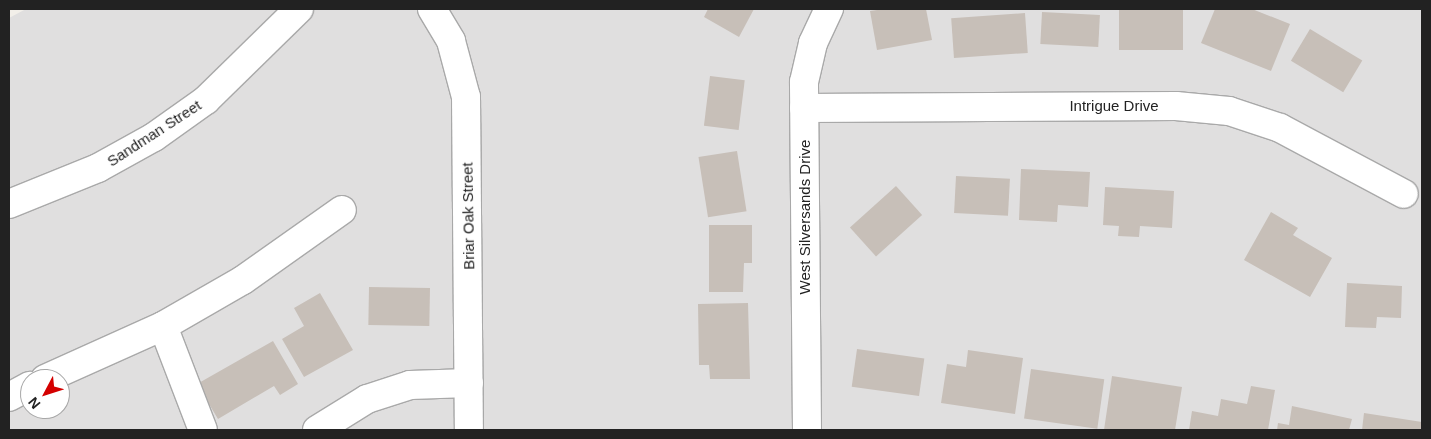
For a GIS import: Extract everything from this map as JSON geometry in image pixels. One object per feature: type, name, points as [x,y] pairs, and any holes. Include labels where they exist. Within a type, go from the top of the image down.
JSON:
[{"type":"street","name":"Sandman Street","points":[[9,204],[98,168],[154,137],[206,100],[299,9]]},
{"type":"street","name":"Briar Oak Street","points":[[432,9],[451,42],[466,96],[469,430]]},
{"type":"street","name":"West Silversands Drive","points":[[807,430],[804,82],[813,43],[829,9]]},
{"type":"street","name":"Intrigue Drive","points":[[804,108],[1176,106],[1229,111],[1280,128],[1404,194]]},
{"type":"street","points":[[67,369],[163,326],[243,280],[342,210]]},
{"type":"street","points":[[163,326],[203,430]]},
{"type":"street","points":[[317,430],[367,399],[410,385],[470,383]]},
{"type":"shaded area","points":[[26,9],[1422,9],[1422,430],[9,430],[9,18]]},
{"type":"building","points":[[708,9],[754,9],[739,37],[704,17]]},
{"type":"building","points":[[926,9],[932,40],[877,50],[870,11]]},
{"type":"building","points":[[1119,9],[1183,9],[1183,50],[1119,50]]},
{"type":"building","points":[[1215,9],[1252,9],[1290,24],[1271,71],[1201,43]]},
{"type":"building","points":[[1042,12],[1100,15],[1098,47],[1040,44]]},
{"type":"building","points":[[1025,13],[1028,53],[954,58],[951,18]]},
{"type":"building","points":[[1310,29],[1362,60],[1343,92],[1291,61]]},
{"type":"building","points":[[710,76],[745,80],[739,130],[704,126]]},
{"type":"building","points":[[737,151],[747,211],[708,217],[698,157]]},
{"type":"building","points":[[1021,169],[1090,172],[1088,207],[1058,205],[1057,222],[1019,220]]},
{"type":"building","points":[[956,176],[1010,179],[1008,216],[954,213]]},
{"type":"building","points":[[896,186],[922,215],[876,256],[850,227]]},
{"type":"building","points":[[1105,187],[1174,191],[1172,228],[1140,226],[1139,237],[1118,236],[1119,226],[1103,225]]},
{"type":"building","points":[[1271,212],[1298,228],[1293,235],[1332,258],[1310,297],[1244,260]]},
{"type":"building","points":[[709,225],[752,225],[752,263],[744,263],[743,292],[709,292]]},
{"type":"building","points":[[1347,283],[1402,286],[1401,318],[1377,317],[1376,328],[1345,327]]},
{"type":"building","points":[[369,287],[430,288],[429,326],[368,325]]},
{"type":"building","points":[[320,293],[353,350],[304,377],[282,339],[304,326],[294,308]]},
{"type":"building","points":[[748,303],[750,379],[710,379],[709,365],[699,365],[698,304]]},
{"type":"building","points":[[273,341],[298,384],[280,395],[274,386],[218,419],[197,384]]},
{"type":"building","points":[[857,349],[924,358],[919,396],[852,387]]},
{"type":"building","points":[[968,350],[1023,358],[1015,414],[941,403],[947,364],[966,367]]},
{"type":"building","points":[[1031,369],[1104,379],[1097,429],[1024,419]]},
{"type":"building","points":[[1112,376],[1182,387],[1175,430],[1104,430]]},
{"type":"building","points":[[1251,386],[1275,390],[1268,430],[1189,430],[1192,411],[1218,416],[1221,399],[1247,404]]},
{"type":"building","points":[[1292,406],[1352,419],[1349,430],[1277,430],[1278,423],[1289,425]]},
{"type":"building","points":[[1364,413],[1422,422],[1422,430],[1362,430]]}]
